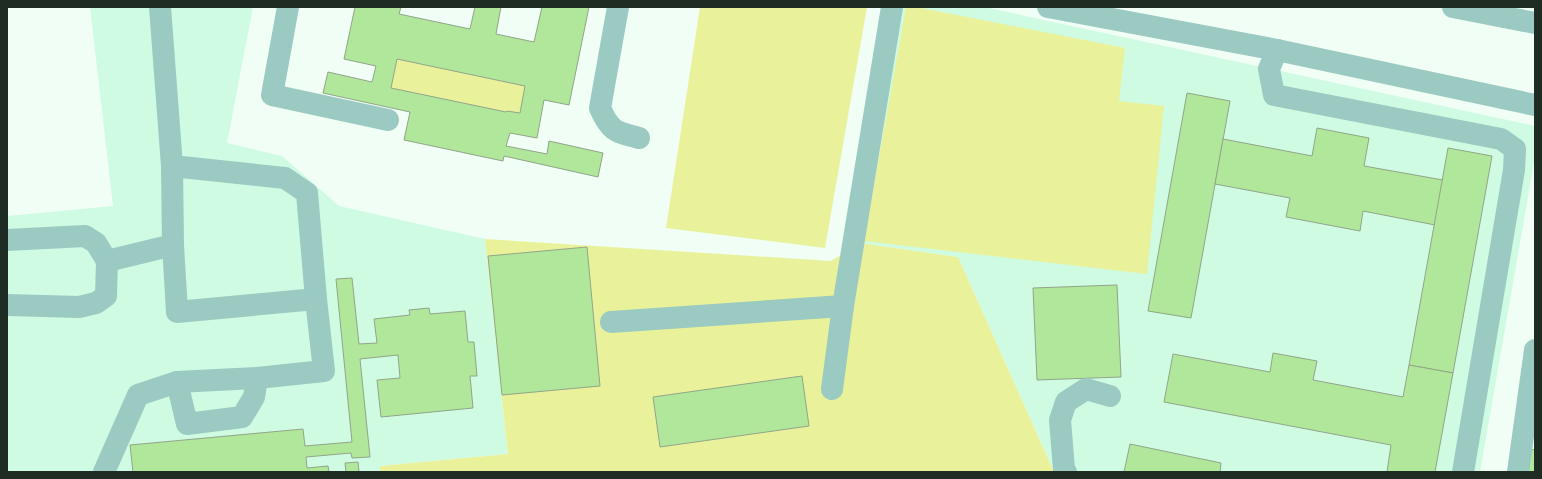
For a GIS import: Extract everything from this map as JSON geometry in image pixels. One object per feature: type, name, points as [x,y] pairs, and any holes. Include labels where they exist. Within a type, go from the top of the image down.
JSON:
[{"type":"street","points":[[160,7],[172,166],[173,245],[177,312],[316,299]]},
{"type":"street","points":[[288,7],[272,95],[388,120]]},
{"type":"street","points":[[618,7],[600,108],[606,123],[619,133],[639,138]]},
{"type":"street","points":[[832,389],[843,306],[892,7]]},
{"type":"street","points":[[1048,7],[1277,50],[1535,105]]},
{"type":"street","points":[[1453,7],[1535,24]]},
{"type":"street","points":[[1277,50],[1269,69],[1274,95],[1501,139],[1515,149],[1514,170],[1463,472]]},
{"type":"street","points":[[104,472],[138,395],[177,382],[257,378],[324,371],[307,193],[285,178],[172,166]]},
{"type":"street","points":[[7,240],[85,236],[96,243],[107,261],[106,296],[96,303],[79,307],[7,305]]},
{"type":"street","points":[[107,261],[173,245]]},
{"type":"street","points":[[611,322],[843,306]]},
{"type":"street","points":[[1518,472],[1529,441],[1535,350]]},
{"type":"street","points":[[177,382],[187,424],[242,417],[254,396],[257,378]]},
{"type":"street","points":[[1066,472],[1064,470],[1060,420],[1066,402],[1086,389],[1110,396]]},
{"type":"shaded area","points":[[90,7],[253,7],[227,143],[282,156],[339,206],[485,239],[508,454],[380,466],[380,472],[7,472],[7,216],[113,206]]},
{"type":"shaded area","points":[[899,7],[984,7],[1535,126],[1535,157],[1480,472],[1054,472],[958,257],[860,243]]},
{"type":"green space","points":[[700,7],[867,7],[825,248],[666,228]]},
{"type":"green space","points":[[906,7],[916,7],[1125,48],[1119,101],[1164,106],[1147,274],[864,241]]},
{"type":"green space","points":[[397,59],[525,86],[520,113],[506,112],[391,88]]},
{"type":"green space","points":[[485,239],[831,261],[860,243],[958,257],[1054,472],[380,472],[380,466],[508,454]]},
{"type":"building","points":[[355,7],[401,7],[399,14],[470,29],[475,7],[501,7],[496,34],[534,42],[542,7],[589,7],[569,105],[544,100],[537,138],[510,133],[506,146],[547,154],[549,141],[603,153],[598,177],[504,156],[503,161],[404,140],[410,112],[323,93],[328,72],[372,82],[376,66],[344,59]],"holes":[[[397,59],[525,86],[520,113],[506,112],[391,88]]]},
{"type":"building","points":[[1187,93],[1230,101],[1191,318],[1148,311]]},
{"type":"building","points":[[1317,128],[1369,138],[1364,166],[1443,180],[1435,225],[1363,211],[1360,231],[1286,217],[1290,198],[1215,184],[1223,139],[1312,156]]},
{"type":"building","points":[[1448,148],[1492,156],[1453,373],[1409,365]]},
{"type":"building","points":[[587,247],[600,386],[502,395],[488,256]]},
{"type":"building","points":[[352,278],[359,344],[377,343],[374,319],[410,315],[409,310],[429,308],[430,314],[465,311],[468,342],[474,342],[477,376],[470,376],[473,408],[381,417],[377,380],[400,378],[398,355],[360,359],[370,457],[352,458],[351,453],[306,457],[307,468],[328,466],[329,472],[133,472],[130,445],[303,429],[305,446],[352,442],[336,279]]},
{"type":"building","points":[[1117,285],[1121,377],[1037,380],[1033,288]]},
{"type":"building","points":[[1273,353],[1317,361],[1313,380],[1403,397],[1409,365],[1453,373],[1435,472],[1387,472],[1391,445],[1164,402],[1173,354],[1270,372]]},
{"type":"building","points":[[802,376],[809,426],[660,447],[653,397]]},
{"type":"building","points":[[1130,444],[1221,463],[1220,472],[1124,472]]},
{"type":"building","points":[[1529,449],[1535,450],[1535,472],[1527,472]]},
{"type":"building","points":[[358,462],[359,472],[346,472],[345,463]]}]
